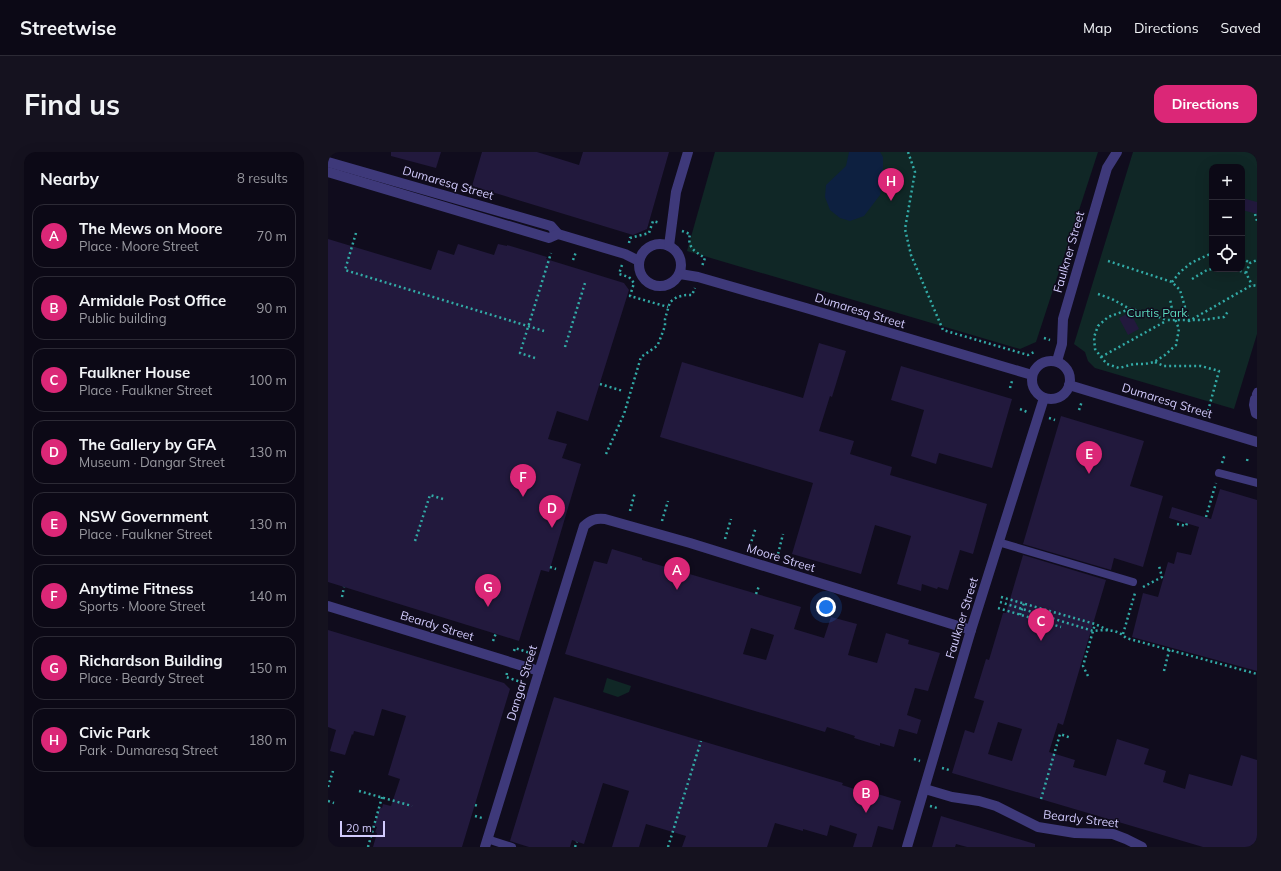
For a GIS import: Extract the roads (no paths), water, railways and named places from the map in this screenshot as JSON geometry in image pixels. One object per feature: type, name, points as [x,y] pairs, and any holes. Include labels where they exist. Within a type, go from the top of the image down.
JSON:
[{"type":"street","points":[[668,246],[676,192],[688,152]]},
{"type":"street","name":"Faulkner Street","points":[[1057,362],[1062,344],[1063,319],[1107,168],[1117,152]]},
{"type":"street","name":"Dumaresq Street","points":[[328,162],[551,226],[558,234],[625,254],[639,261]]},
{"type":"street","name":"Dumaresq Street","points":[[328,172],[549,238],[558,234]]},
{"type":"street","points":[[659,243],[676,250],[680,257],[680,274],[669,284],[661,286],[653,285],[642,275],[639,268],[639,261],[643,252],[651,246],[659,243]]},
{"type":"street","name":"Dumaresq Street","points":[[680,274],[698,277],[1032,375]]},
{"type":"street","points":[[1049,360],[1057,362],[1064,365],[1068,371],[1070,378],[1069,385],[1060,397],[1052,399],[1044,398],[1036,393],[1033,388],[1031,382],[1032,375],[1035,368],[1041,362],[1049,360]]},
{"type":"street","name":"Dumaresq Street","points":[[1069,385],[1257,442]]},
{"type":"street","name":"Faulkner Street","points":[[907,847],[998,542],[1044,398]]},
{"type":"street","name":"Moore Street","points":[[584,526],[592,519],[605,518],[972,630]]},
{"type":"street","name":"Dangar Street","points":[[486,843],[584,526]]},
{"type":"street","name":"Beardy Street","points":[[328,606],[539,671]]},
{"type":"street","name":"Beardy Street","points":[[925,789],[952,797],[979,801],[996,806],[1038,827],[1075,833],[1113,834],[1142,847]]},
{"type":"lane","points":[[1256,395],[1253,405],[1255,414],[1257,415]]},
{"type":"lane","points":[[1219,473],[1257,483]]},
{"type":"lane","points":[[998,542],[1133,582]]},
{"type":"lane","points":[[486,843],[512,847]]},
{"type":"water","points":[[849,152],[880,152],[883,157],[883,180],[880,195],[864,216],[850,221],[840,218],[830,210],[825,197],[826,185],[846,166]]},
{"type":"place","name":"Civic Park","points":[[891,201]]},
{"type":"place","name":"NSW Government","points":[[1089,474]]},
{"type":"place","name":"Anytime Fitness","points":[[523,497]]},
{"type":"place","name":"The Gallery by GFA","points":[[552,528]]},
{"type":"place","name":"The Mews on Moore","points":[[677,590]]},
{"type":"place","name":"Richardson Building","points":[[488,607]]},
{"type":"place","name":"Faulkner House","points":[[1041,641]]},
{"type":"place","name":"Armidale Post Office","points":[[866,813]]},
{"type":"park label","name":"Curtis Park","points":[[1157,313]]}]
